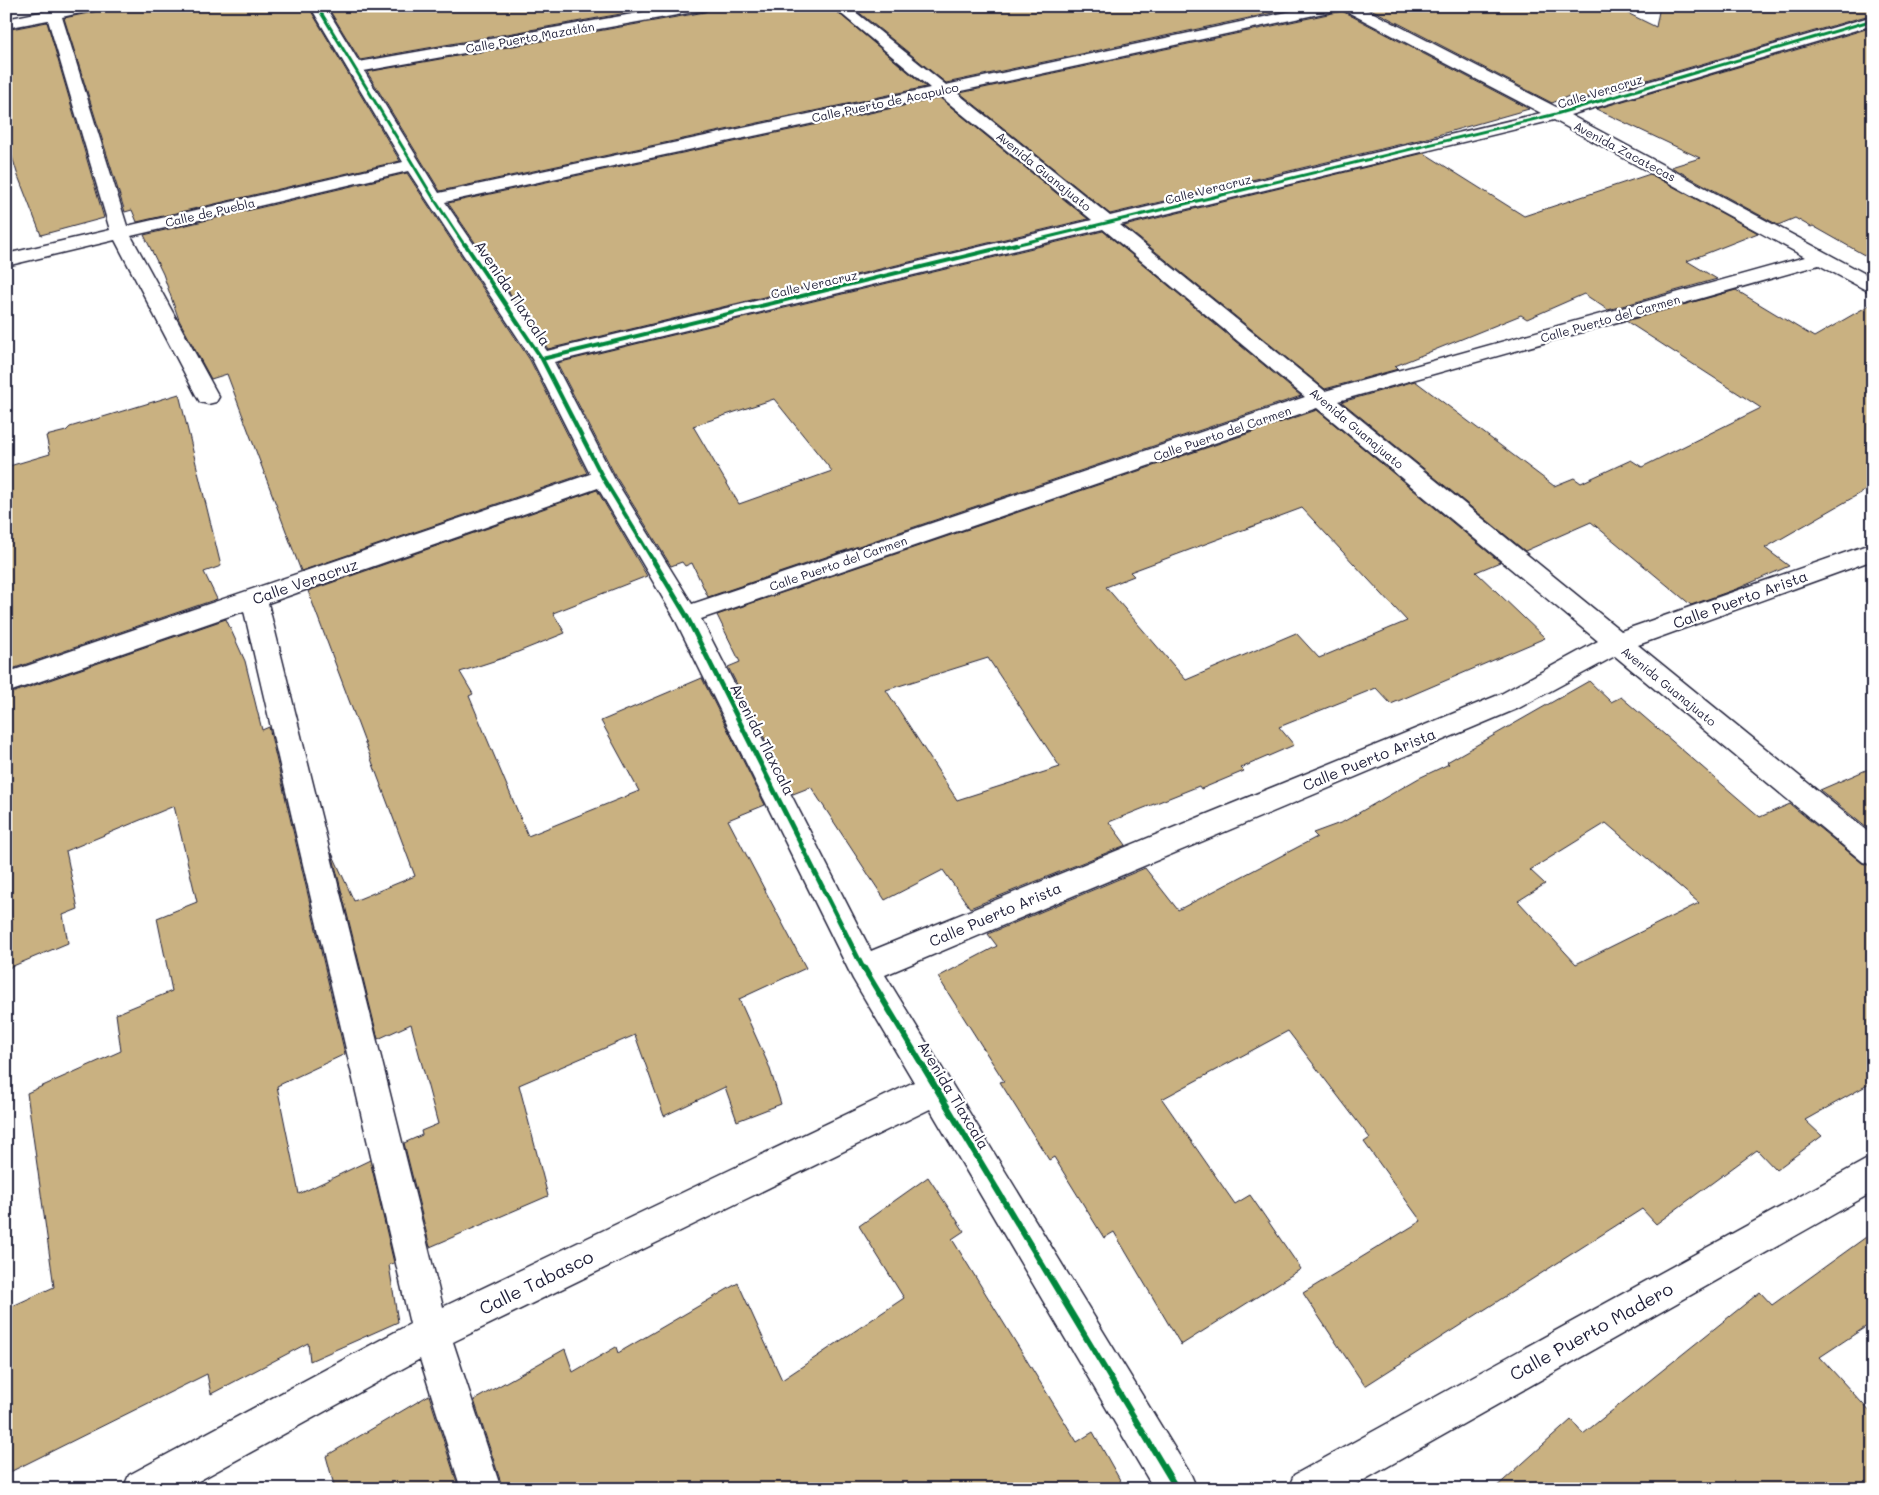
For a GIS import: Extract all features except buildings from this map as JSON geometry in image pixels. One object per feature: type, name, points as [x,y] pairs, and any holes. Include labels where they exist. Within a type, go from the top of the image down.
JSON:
[{"type":"street","points":[[6,24],[92,6]]},
{"type":"street","name":"Avenida Tlaxcala","points":[[317,6],[434,199],[542,359],[603,478],[686,615],[864,969],[1177,1489]]},
{"type":"street","name":"Calle Puerto Mazatlán","points":[[354,68],[705,6]]},
{"type":"street","name":"Avenida Guanajuato","points":[[839,6],[1321,398],[1873,853]]},
{"type":"street","name":"Calle Puerto de Acapulco","points":[[434,199],[1337,6]]},
{"type":"street","name":"Avenida Zacatecas","points":[[1348,6],[1556,114],[1873,286]]},
{"type":"street","points":[[54,14],[120,233],[208,397]]},
{"type":"street","name":"Calle Veracruz","points":[[542,359],[1108,224],[1556,114],[1873,20]]},
{"type":"street","name":"Calle de Puebla","points":[[6,260],[413,165]]},
{"type":"street","name":"Calle Puerto del Carmen","points":[[686,615],[1321,398],[1822,258]]},
{"type":"street","name":"Calle Veracruz","points":[[6,683],[603,478]]},
{"type":"street","name":"Calle Puerto Arista","points":[[864,969],[1510,701],[1617,643],[1873,550]]},
{"type":"street","points":[[254,598],[430,1333],[481,1489]]},
{"type":"street","name":"Calle Tabasco","points":[[143,1489],[430,1333],[936,1089]]},
{"type":"street","name":"Calle Puerto Madero","points":[[1308,1489],[1873,1173]]},
{"type":"cycle path","points":[[317,6],[434,199],[542,359],[603,478],[686,615],[864,969],[1177,1489]]},
{"type":"cycle path","points":[[542,359],[1556,114],[1873,20]]}]
